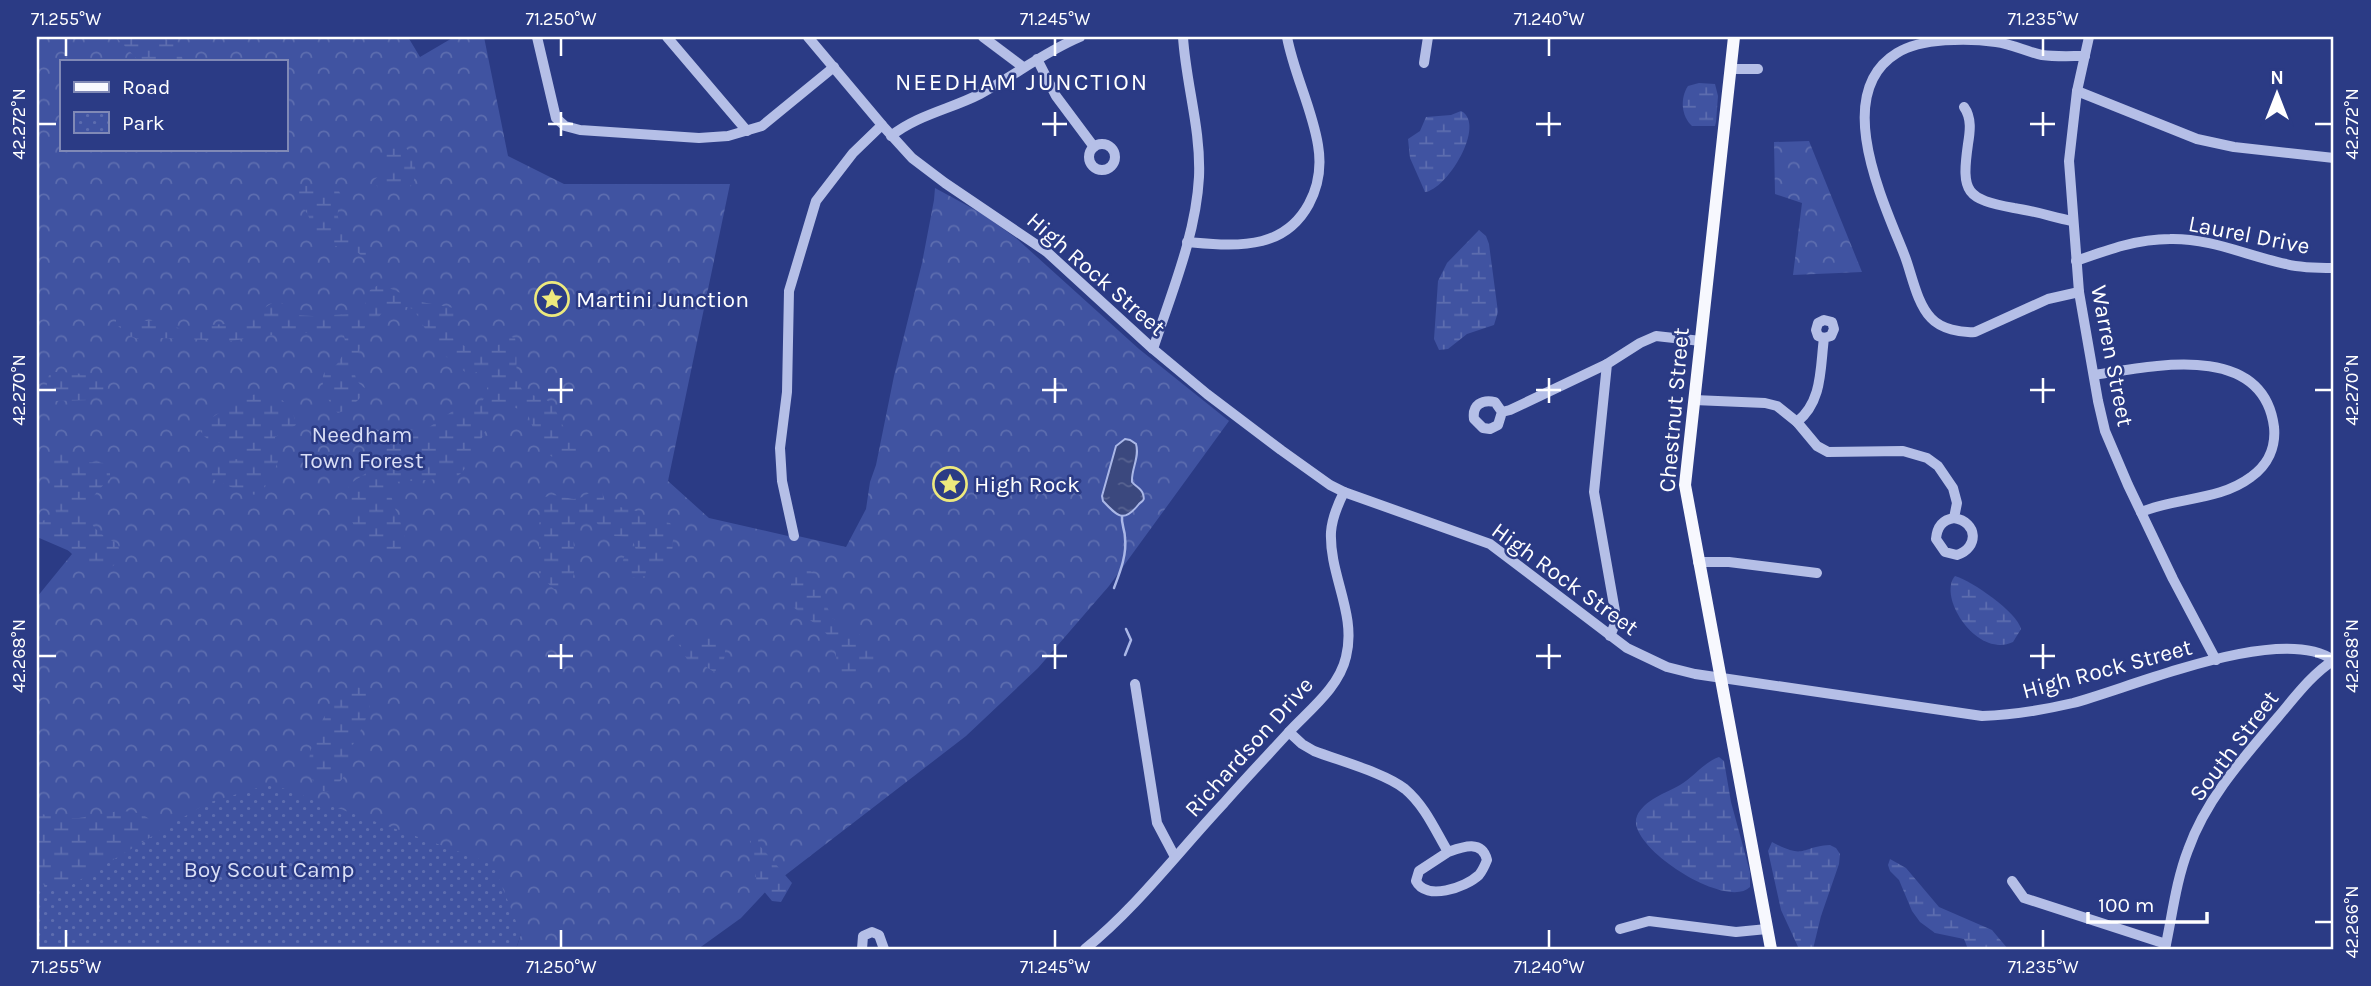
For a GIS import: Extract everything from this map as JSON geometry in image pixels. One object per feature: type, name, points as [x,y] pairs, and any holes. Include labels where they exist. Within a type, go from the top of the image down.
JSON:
[{"type":"main road","name":"Chestnut Street","points":[[1734,37],[1685,485],[1771,949]]},
{"type":"street","points":[[537,37],[556,118],[565,126],[580,130],[699,138],[727,136],[762,126],[834,67]]},
{"type":"street","points":[[667,37],[747,131]]},
{"type":"street","name":"High Rock Street","points":[[808,37],[912,158],[1047,252],[1153,349],[1268,441],[1344,492],[1490,544],[1610,636],[1637,654],[1667,667],[1719,678],[1960,714],[1993,715],[2033,711],[2071,703],[2216,660],[2281,648],[2315,651],[2334,660]]},
{"type":"street","points":[[983,37],[1023,67]]},
{"type":"street","points":[[891,136],[909,123],[981,93],[1037,58],[1080,37]]},
{"type":"street","points":[[1153,349],[1187,242],[1197,194],[1199,161],[1183,37]]},
{"type":"street","points":[[1187,242],[1236,244],[1265,240],[1298,220],[1308,206],[1319,176],[1320,155],[1287,37]]},
{"type":"street","points":[[1423,63],[1428,37]]},
{"type":"street","name":"Warren Street","points":[[2089,37],[2077,91],[2069,147],[2072,221],[2078,292],[2105,431],[2141,512],[2216,660]]},
{"type":"street","points":[[2078,292],[2048,299],[1975,332],[1964,332],[1933,321],[1919,297],[1877,187],[1866,128],[1867,91],[1875,72],[1897,52],[1932,42],[1970,39],[1998,42],[2043,55],[2085,56]]},
{"type":"street","points":[[1037,58],[1056,96],[1094,147]]},
{"type":"street","points":[[1731,69],[1758,69]]},
{"type":"street","points":[[2077,91],[2197,139],[2234,147],[2334,158]]},
{"type":"street","points":[[1964,107],[1970,122],[1966,159],[1966,181],[1970,191],[1980,200],[1993,205],[2072,221]]},
{"type":"street","points":[[794,536],[781,467],[788,372],[789,291],[819,195],[853,153],[882,125]]},
{"type":"street","name":"Laurel Drive","points":[[2076,261],[2140,241],[2172,239],[2206,243],[2285,264],[2334,268]]},
{"type":"street","points":[[1502,412],[1518,407],[1607,364],[1656,336],[1701,341]]},
{"type":"street","points":[[1797,422],[1810,409],[1816,398],[1824,338]]},
{"type":"street","points":[[1607,364],[1594,492],[1615,611],[1615,624],[1610,636]]},
{"type":"street","points":[[2094,375],[2171,365],[2213,367],[2254,384],[2271,411],[2275,436],[2273,449],[2265,465],[2252,477],[2231,489],[2157,505],[2141,512]]},
{"type":"street","points":[[1694,400],[1772,404],[1783,409],[1817,446],[1828,452],[1903,451],[1927,458],[1938,466],[1953,488],[1957,503],[1954,518]]},
{"type":"street","name":"Richardson Drive","points":[[1085,949],[1126,910],[1322,698],[1346,659],[1348,619],[1331,547],[1331,529],[1344,492]]},
{"type":"street","points":[[1698,562],[1729,562],[1818,573]]},
{"type":"street","name":"South Street","points":[[2166,947],[2184,860],[2193,837],[2222,786],[2304,687],[2334,660]]},
{"type":"street","points":[[1136,684],[1157,823],[1175,857]]},
{"type":"street","points":[[1289,732],[1314,751],[1403,788],[1433,824],[1448,852]]},
{"type":"street","points":[[1471,845],[1480,848],[1487,860],[1480,873],[1466,882],[1443,890],[1428,891],[1421,888],[1416,881],[1419,871],[1448,852],[1471,845]]},
{"type":"street","points":[[2012,881],[2024,898],[2166,947]]},
{"type":"street","points":[[1620,929],[1649,921],[1736,932],[1767,929]]},
{"type":"street","points":[[862,949],[863,936],[872,932],[879,935],[884,949]]},
{"type":"green space","points":[[147,36],[166,39],[174,44],[183,60],[138,60],[116,37]]},
{"type":"green space","name":"Needham Town Forest","points":[[37,37],[408,37],[420,57],[454,37],[484,37],[508,156],[564,184],[730,184],[668,481],[709,518],[846,547],[866,509],[894,376],[922,263],[935,188],[981,213],[1016,238],[1139,349],[1229,421],[1109,586],[1038,668],[966,736],[770,887],[741,918],[698,949],[516,949],[521,934],[194,813],[65,889],[37,883],[37,597],[72,554],[37,521]]},
{"type":"green space","points":[[1699,83],[1715,84],[1718,96],[1715,126],[1692,126],[1686,117],[1683,107],[1685,91],[1688,86]]},
{"type":"green space","points":[[1461,111],[1468,118],[1469,129],[1461,156],[1444,180],[1425,192],[1410,158],[1408,139],[1420,131],[1426,117],[1451,115]]},
{"type":"green space","points":[[390,141],[407,148],[415,165],[413,182],[408,189],[400,192],[378,188],[374,180],[385,171],[386,146]]},
{"type":"green space","points":[[1809,141],[1862,272],[1793,275],[1802,203],[1775,194],[1774,142]]},
{"type":"green space","points":[[292,185],[339,191],[342,198],[338,211],[339,220],[364,244],[374,263],[357,252],[311,239],[308,214],[294,193]]},
{"type":"green space","points":[[1479,230],[1486,236],[1489,244],[1498,312],[1494,325],[1467,334],[1448,349],[1439,350],[1434,339],[1438,281],[1447,263]]},
{"type":"green space","points":[[380,284],[421,302],[454,308],[459,312],[447,326],[449,333],[465,346],[492,350],[508,336],[515,338],[517,373],[524,393],[544,398],[553,405],[564,428],[580,444],[583,455],[582,458],[555,458],[542,452],[527,412],[499,402],[474,454],[456,477],[396,482],[391,487],[393,504],[405,539],[399,554],[379,551],[368,544],[354,526],[350,516],[348,488],[368,472],[387,448],[409,430],[425,430],[457,408],[480,405],[487,393],[487,376],[478,372],[467,374],[443,354],[413,309],[403,306],[385,308],[379,317],[366,322],[355,364],[355,376],[361,386],[368,390],[349,409],[338,413],[324,388],[323,376],[337,364],[343,354],[345,339],[342,330],[231,341],[138,339],[128,335],[116,324],[116,319],[129,322],[162,320],[182,330],[192,331],[205,326],[246,320],[279,301],[298,315],[351,314],[364,308],[370,290]]},
{"type":"green space","points":[[53,372],[82,374],[102,379],[109,382],[107,390],[90,400],[54,401],[45,392],[49,375]]},
{"type":"green space","points":[[269,393],[279,397],[287,405],[296,425],[275,437],[279,458],[263,491],[259,495],[246,494],[211,476],[215,465],[226,460],[239,459],[243,448],[233,442],[211,441],[200,430],[204,423],[225,409],[233,397]]},
{"type":"green space","points":[[59,452],[85,462],[105,463],[110,468],[110,479],[92,498],[88,515],[97,530],[118,544],[121,560],[109,569],[100,568],[37,537],[37,522],[54,518],[56,513],[52,473]]},
{"type":"green space","points":[[594,489],[601,489],[605,501],[612,506],[632,509],[653,520],[670,523],[674,529],[671,566],[642,577],[631,578],[623,561],[624,556],[630,560],[637,557],[633,542],[627,537],[608,534],[586,513],[579,514],[575,523],[574,573],[571,582],[565,588],[554,589],[539,575],[539,525],[543,498],[557,495],[579,498]]},
{"type":"green space","points":[[796,569],[812,572],[832,618],[854,629],[876,651],[873,666],[848,682],[841,682],[839,678],[835,649],[829,637],[788,601]]},
{"type":"green space","points":[[1955,576],[1982,590],[2011,614],[2021,629],[2013,642],[1999,645],[1986,642],[1964,623],[1951,598],[1951,586]]},
{"type":"green space","points":[[675,628],[689,641],[707,633],[717,635],[725,651],[723,663],[719,668],[714,672],[702,664],[689,663],[672,632]]},
{"type":"green space","points":[[356,686],[365,691],[369,708],[349,754],[348,768],[343,778],[328,792],[318,790],[309,767],[313,743],[331,707],[347,690]]},
{"type":"green space","points":[[1719,757],[1724,761],[1731,802],[1750,872],[1750,887],[1738,892],[1720,890],[1700,883],[1680,871],[1646,843],[1637,828],[1640,810]]},
{"type":"green space","name":"Boy Scout Camp","points":[[271,784],[493,864],[521,934],[516,949],[37,949],[37,883],[65,889],[207,803]]},
{"type":"green space","points":[[119,811],[145,816],[163,835],[66,893],[37,882],[37,813],[60,818],[79,818]]},
{"type":"green space","points":[[751,830],[755,831],[760,846],[792,883],[781,902],[772,901],[757,883],[749,836]]},
{"type":"green space","points":[[1772,842],[1797,851],[1830,845],[1840,854],[1813,949],[1799,949],[1781,910],[1768,851]]},
{"type":"green space","points":[[1890,859],[1906,868],[1939,907],[1992,930],[2008,949],[1968,949],[1964,939],[1935,933],[1920,922],[1912,911],[1899,880],[1890,871]]},
{"type":"water","points":[[1125,439],[1136,444],[1132,482],[1144,498],[1129,514],[1121,516],[1108,507],[1102,496],[1116,446]]},
{"type":"waterway","points":[[1114,588],[1125,551],[1122,516]]},
{"type":"waterway","points":[[1125,655],[1131,640],[1126,629]]},
{"type":"place","name":"Martini Junction","points":[[552,299]]},
{"type":"place","name":"High Rock","points":[[950,484]]},
{"type":"district","name":"NEEDHAM JUNCTION","points":[[1022,82]]}]
